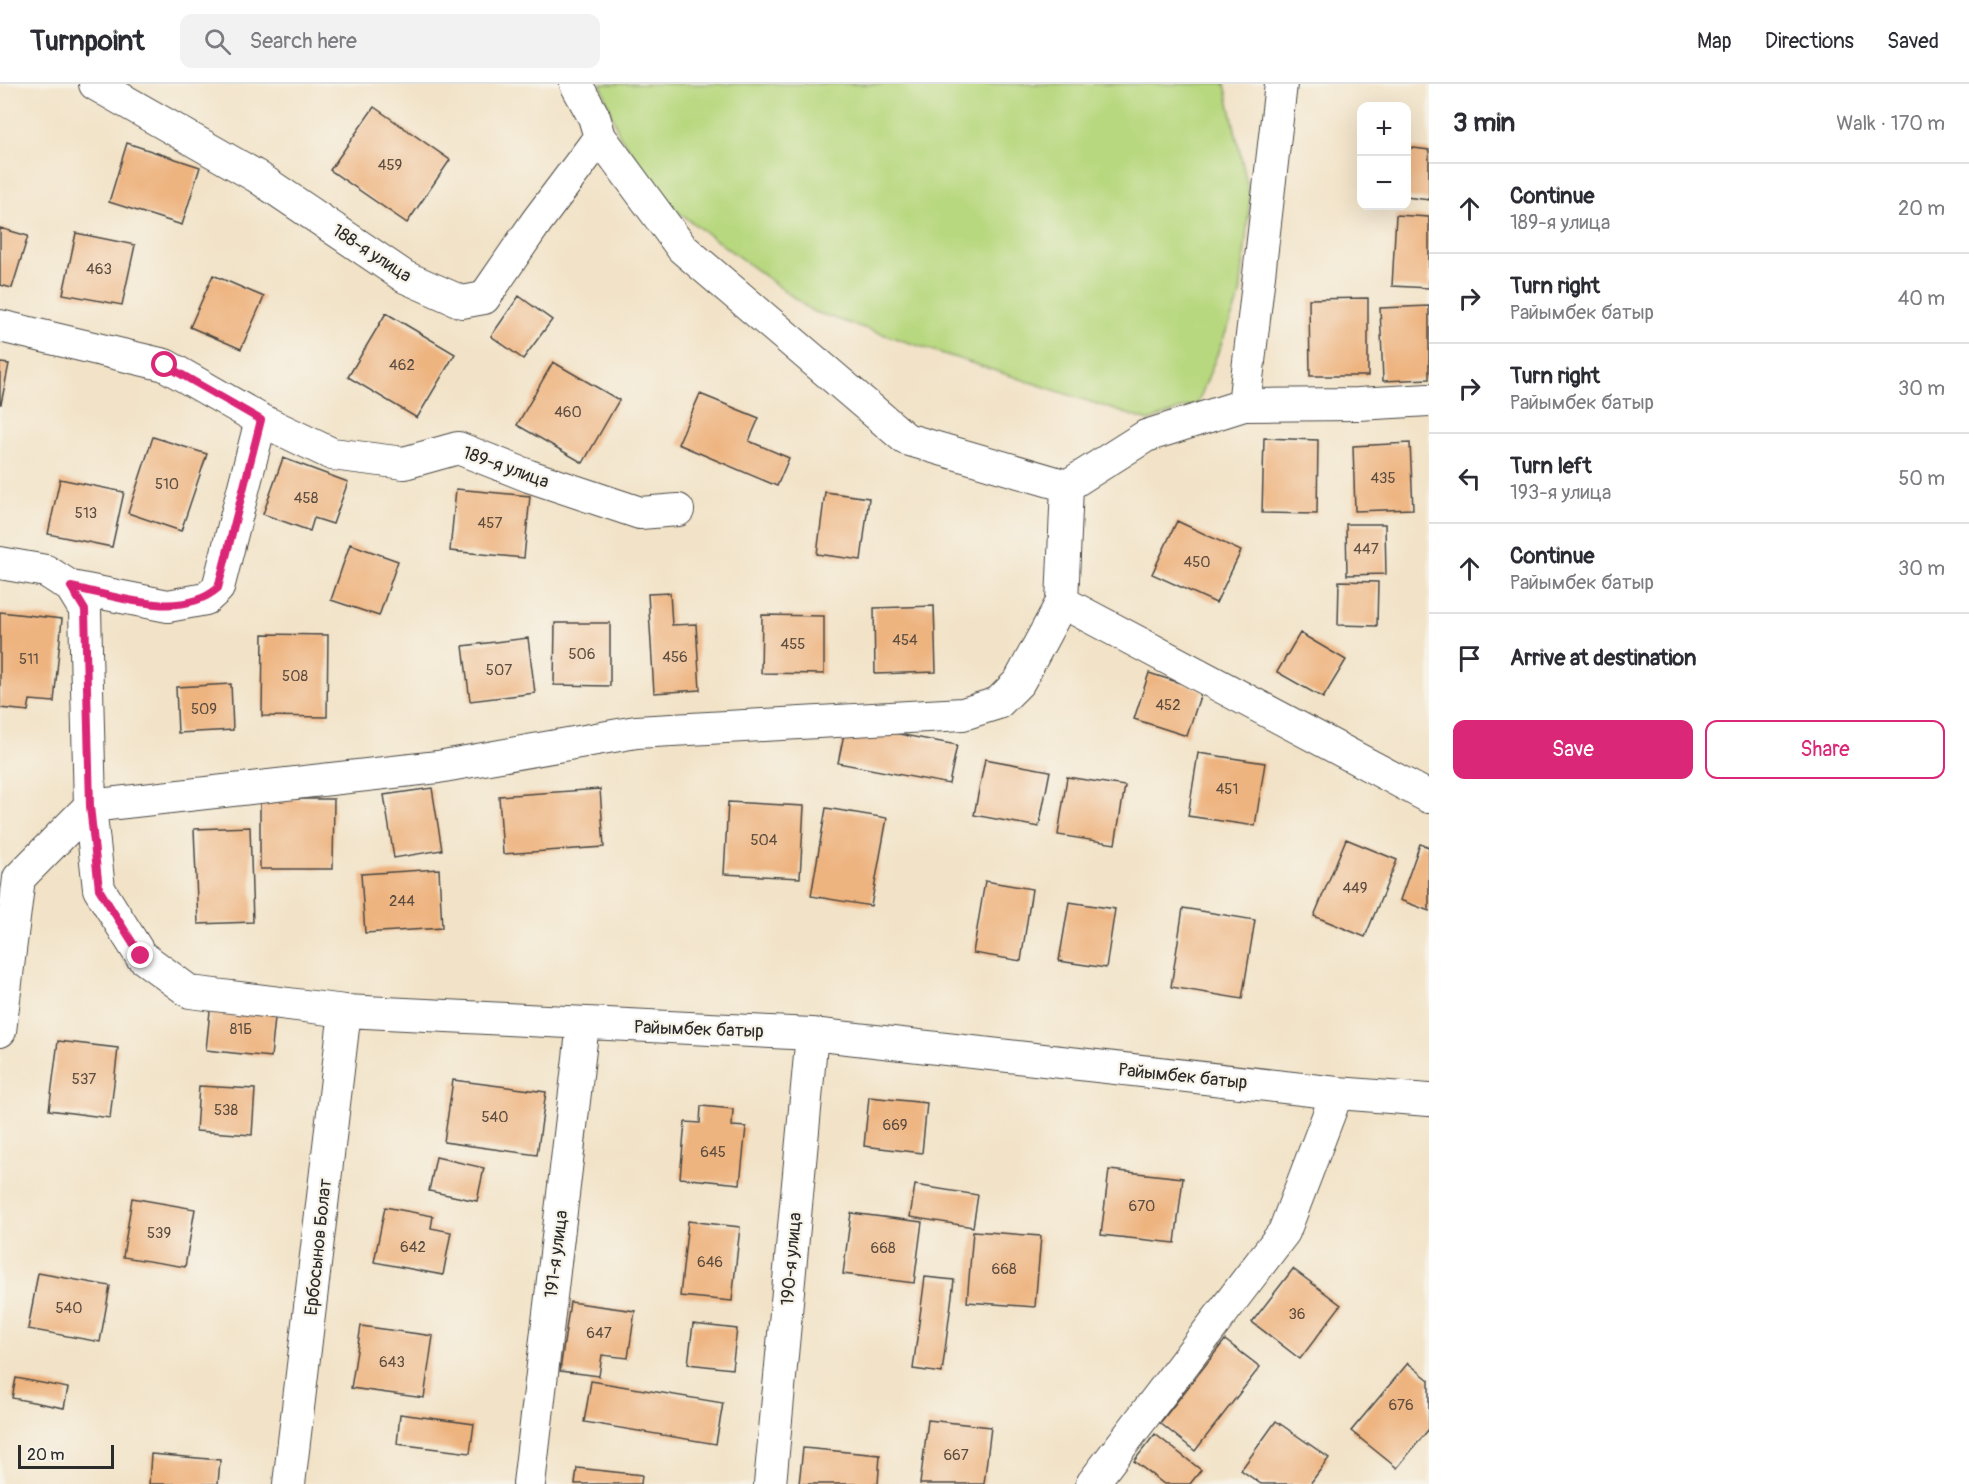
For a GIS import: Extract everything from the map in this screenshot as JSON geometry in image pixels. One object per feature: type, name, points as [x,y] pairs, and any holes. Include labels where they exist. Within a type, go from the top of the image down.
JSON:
[{"type":"street","name":"188-я улица","points":[[95,84],[256,176],[405,277],[462,302],[484,298],[537,221],[600,137]]},
{"type":"street","points":[[576,84],[594,117],[600,137],[682,248],[906,439],[1067,486],[1146,436],[1244,405],[1358,404],[1429,400]]},
{"type":"street","points":[[1244,405],[1281,84]]},
{"type":"street","name":"189-я улица","points":[[0,326],[165,365],[261,420],[332,454],[404,463],[458,448],[529,476],[640,513],[678,510]]},
{"type":"street","points":[[0,563],[46,571],[71,587],[168,606],[206,599],[218,588],[261,420]]},
{"type":"street","points":[[0,1031],[20,878],[90,806],[438,767],[636,732],[963,714],[998,703],[1018,682],[1062,602],[1067,486]]},
{"type":"street","name":"Райымбек батыр","points":[[71,587],[85,610],[90,806],[99,889],[141,956],[189,992],[345,1011],[812,1034],[1337,1093],[1429,1100]]},
{"type":"street","points":[[1062,602],[1429,797]]},
{"type":"street","name":"Ербосынов Болат","points":[[289,1484],[345,1011]]},
{"type":"street","name":"191-я улица","points":[[529,1484],[583,1024]]},
{"type":"street","name":"190-я улица","points":[[770,1484],[812,1034]]},
{"type":"street","points":[[1092,1484],[1284,1232],[1337,1093]]},
{"type":"green space","points":[[601,84],[1225,84],[1250,198],[1240,296],[1198,403],[1149,421],[812,311],[678,212],[619,135]]},
{"type":"building","points":[[374,107],[450,160],[407,223],[330,170]]},
{"type":"building","points":[[127,143],[200,167],[182,225],[109,202]]},
{"type":"building","points":[[1411,148],[1429,150],[1429,200],[1411,198]]},
{"type":"building","points":[[1396,215],[1429,217],[1429,288],[1392,286]]},
{"type":"building","points":[[0,228],[28,236],[12,288],[0,285]]},
{"type":"building","points":[[76,233],[135,245],[122,305],[63,294]]},
{"type":"building","points":[[213,275],[264,297],[241,349],[190,327]]},
{"type":"building","points":[[519,296],[552,320],[523,359],[491,336]]},
{"type":"building","points":[[1368,298],[1368,376],[1310,376],[1309,299]]},
{"type":"building","points":[[1429,306],[1429,379],[1383,381],[1380,308]]},
{"type":"building","points":[[386,313],[455,354],[417,418],[348,377]]},
{"type":"building","points":[[553,362],[619,400],[583,463],[517,425]]},
{"type":"building","points":[[0,363],[9,364],[1,404],[0,404]]},
{"type":"building","points":[[700,394],[759,418],[749,441],[789,458],[777,486],[678,444]]},
{"type":"building","points":[[153,437],[207,454],[181,531],[128,513]]},
{"type":"building","points":[[1264,438],[1318,440],[1317,514],[1262,513]]},
{"type":"building","points":[[1410,443],[1413,509],[1355,511],[1353,446]]},
{"type":"building","points":[[283,458],[348,482],[333,524],[314,518],[310,531],[263,514]]},
{"type":"building","points":[[60,479],[124,492],[112,547],[48,534]]},
{"type":"building","points":[[456,489],[530,496],[524,558],[450,551]]},
{"type":"building","points":[[825,492],[869,498],[861,560],[817,554]]},
{"type":"building","points":[[1177,521],[1241,551],[1216,603],[1152,574]]},
{"type":"building","points":[[1346,524],[1385,524],[1386,574],[1347,575]]},
{"type":"building","points":[[350,544],[398,561],[379,616],[331,600]]},
{"type":"building","points":[[1339,581],[1378,582],[1377,626],[1338,625]]},
{"type":"building","points":[[670,593],[672,625],[696,624],[700,690],[654,693],[648,594]]},
{"type":"building","points":[[934,606],[936,672],[875,674],[874,608]]},
{"type":"building","points":[[0,612],[62,619],[54,702],[30,700],[28,711],[0,708]]},
{"type":"building","points":[[762,615],[824,616],[824,674],[761,673]]},
{"type":"building","points":[[555,623],[610,623],[610,686],[554,685]]},
{"type":"building","points":[[1300,633],[1346,660],[1323,698],[1277,672]]},
{"type":"building","points":[[263,634],[328,635],[327,717],[262,716]]},
{"type":"building","points":[[528,638],[535,693],[470,701],[463,646]]},
{"type":"building","points":[[1149,673],[1202,690],[1187,736],[1134,719]]},
{"type":"building","points":[[231,684],[233,730],[178,733],[176,687]]},
{"type":"building","points":[[846,724],[957,745],[949,784],[838,763]]},
{"type":"building","points":[[1198,753],[1265,763],[1255,826],[1188,816]]},
{"type":"building","points":[[985,759],[1050,771],[1039,827],[974,815]]},
{"type":"building","points":[[1067,777],[1125,786],[1115,844],[1058,835]]},
{"type":"building","points":[[432,788],[442,850],[394,858],[384,795]]},
{"type":"building","points":[[600,789],[604,847],[503,854],[499,796]]},
{"type":"building","points":[[260,799],[334,799],[333,869],[260,869]]},
{"type":"building","points":[[728,802],[804,806],[800,878],[724,874]]},
{"type":"building","points":[[826,808],[887,818],[871,906],[811,896]]},
{"type":"building","points":[[250,827],[253,922],[198,924],[194,829]]},
{"type":"building","points":[[1346,839],[1397,860],[1365,937],[1314,916]]},
{"type":"building","points":[[1420,844],[1429,847],[1429,911],[1400,900]]},
{"type":"building","points":[[439,869],[442,928],[365,933],[361,874]]},
{"type":"building","points":[[985,881],[1032,889],[1021,961],[973,953]]},
{"type":"building","points":[[1069,902],[1115,909],[1106,968],[1059,961]]},
{"type":"building","points":[[1183,908],[1255,920],[1242,999],[1171,987]]},
{"type":"building","points":[[211,1001],[276,1008],[271,1057],[206,1050]]},
{"type":"building","points":[[58,1041],[118,1048],[110,1118],[49,1110]]},
{"type":"building","points":[[453,1080],[546,1092],[537,1155],[444,1142]]},
{"type":"building","points":[[199,1086],[255,1089],[252,1135],[196,1131]]},
{"type":"building","points":[[869,1097],[927,1103],[922,1153],[864,1146]]},
{"type":"building","points":[[701,1106],[733,1109],[732,1126],[746,1127],[740,1184],[680,1178],[685,1122],[700,1123]]},
{"type":"building","points":[[436,1157],[484,1168],[477,1201],[429,1191]]},
{"type":"building","points":[[1109,1170],[1183,1178],[1175,1243],[1101,1235]]},
{"type":"building","points":[[915,1185],[978,1195],[973,1227],[910,1217]]},
{"type":"building","points":[[132,1198],[195,1209],[185,1267],[123,1257]]},
{"type":"building","points":[[385,1207],[433,1216],[431,1228],[451,1232],[443,1275],[374,1262]]},
{"type":"building","points":[[851,1213],[922,1222],[914,1283],[843,1274]]},
{"type":"building","points":[[688,1221],[740,1227],[732,1301],[680,1296]]},
{"type":"building","points":[[973,1231],[1041,1236],[1035,1307],[967,1302]]},
{"type":"building","points":[[1293,1269],[1341,1305],[1300,1359],[1252,1322]]},
{"type":"building","points":[[38,1273],[110,1286],[100,1342],[28,1329]]},
{"type":"building","points":[[925,1277],[954,1280],[942,1373],[913,1369]]},
{"type":"building","points":[[570,1302],[635,1311],[628,1358],[602,1355],[599,1376],[560,1371]]},
{"type":"building","points":[[693,1324],[737,1329],[732,1369],[688,1364]]},
{"type":"building","points":[[361,1326],[433,1336],[424,1398],[351,1388]]},
{"type":"building","points":[[1225,1340],[1260,1367],[1195,1451],[1160,1423]]},
{"type":"building","points":[[1408,1363],[1429,1380],[1429,1429],[1397,1468],[1351,1431]]},
{"type":"building","points":[[16,1378],[68,1388],[64,1408],[12,1398]]},
{"type":"building","points":[[591,1381],[723,1403],[716,1444],[584,1422]]},
{"type":"building","points":[[400,1414],[474,1424],[470,1453],[397,1444]]},
{"type":"building","points":[[928,1420],[991,1427],[984,1484],[920,1484]]},
{"type":"building","points":[[1276,1421],[1329,1458],[1310,1484],[1261,1484],[1241,1470]]},
{"type":"building","points":[[1155,1434],[1201,1470],[1190,1484],[1164,1484],[1134,1461]]},
{"type":"building","points":[[803,1448],[880,1455],[878,1484],[799,1484]]},
{"type":"building","points":[[151,1454],[220,1460],[218,1484],[149,1484]]},
{"type":"building","points":[[577,1468],[642,1475],[641,1484],[575,1484]]},
{"type":"route","points":[[141,956],[99,889],[90,806],[85,610],[71,587],[168,606],[206,599],[218,588],[261,420],[165,365]]}]
